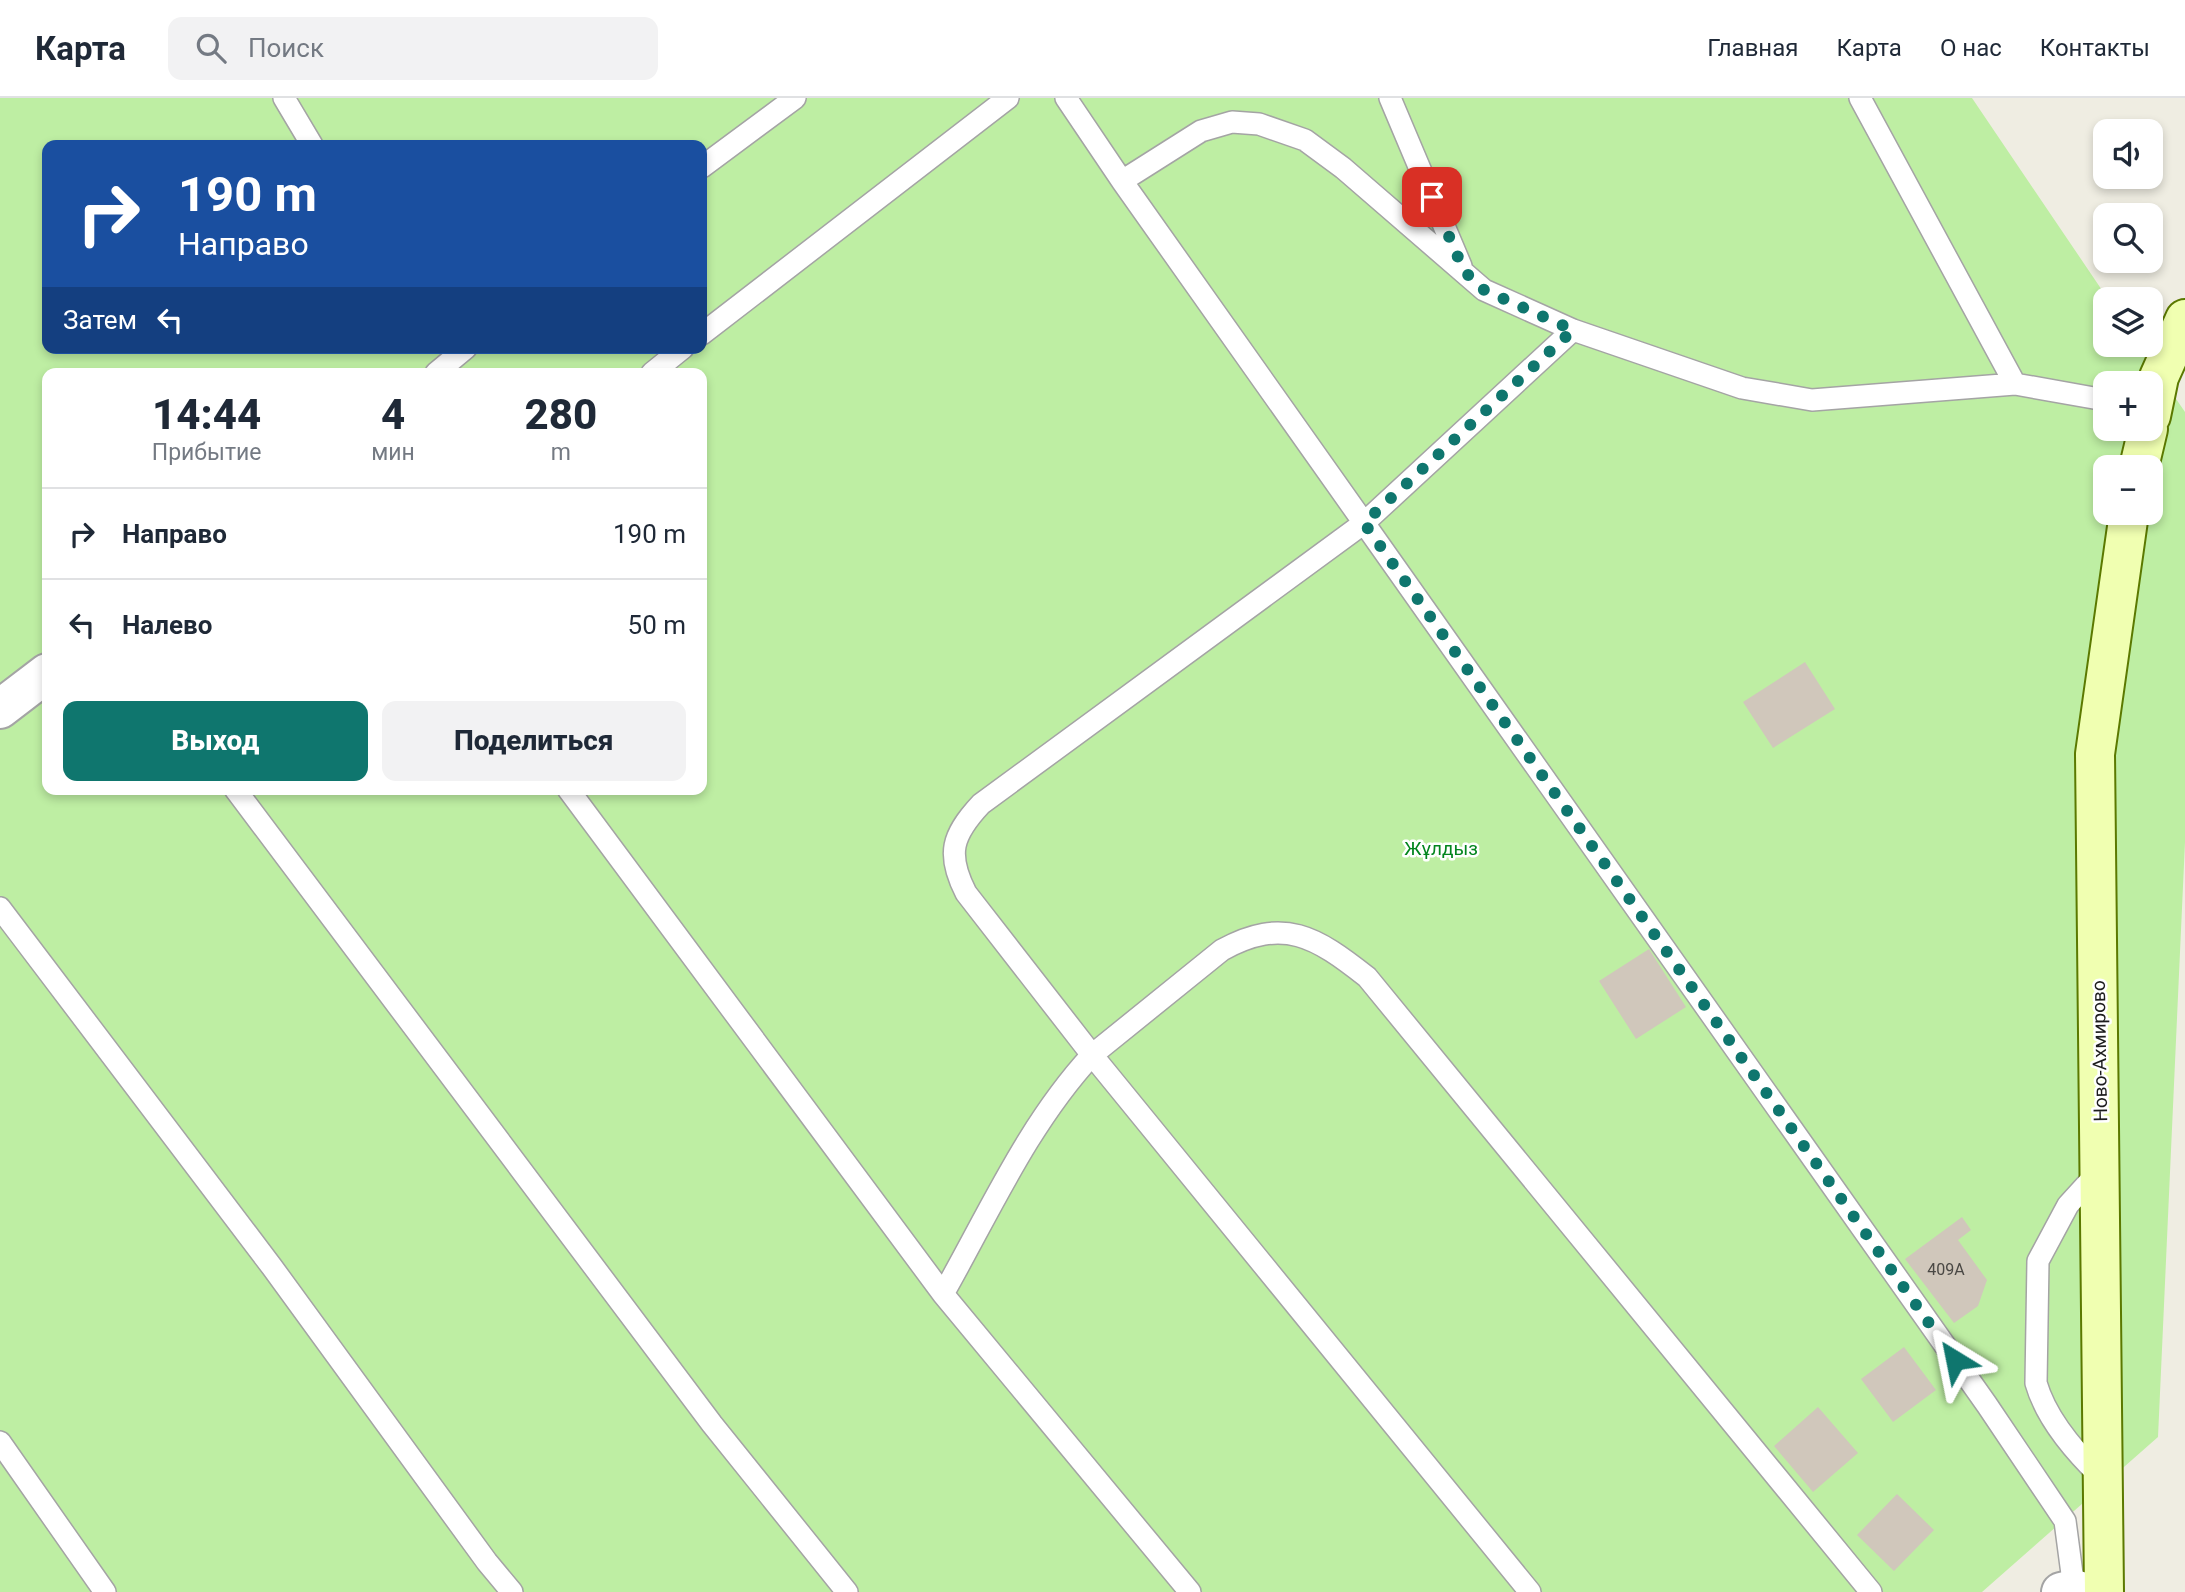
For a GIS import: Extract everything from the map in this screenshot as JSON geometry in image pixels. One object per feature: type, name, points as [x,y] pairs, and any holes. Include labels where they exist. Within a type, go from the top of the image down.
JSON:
[{"type":"street","points":[[2162,371],[2185,319]]},
{"type":"street","name":"Ново-Ахмирово","points":[[2081,1591],[2101,1477],[2101,1168],[2095,754],[2127,525]]},
{"type":"street","points":[[0,709],[42,677]]},
{"type":"lane","points":[[284,98],[309,140]]},
{"type":"lane","points":[[707,163],[795,98]]},
{"type":"lane","points":[[707,330],[1007,98]]},
{"type":"lane","points":[[1066,98],[1987,1405],[2065,1521],[2081,1591]]},
{"type":"lane","points":[[1390,98],[1464,271]]},
{"type":"lane","points":[[1860,98],[2015,384]]},
{"type":"lane","points":[[1122,181],[1201,131],[1232,122],[1259,124],[1305,140],[1343,168],[1484,290],[1573,330],[1742,388],[1812,400],[2015,384],[2093,398]]},
{"type":"lane","points":[[1530,1592],[1093,1055],[967,893],[957,876],[952,849],[964,822],[981,804],[1364,523],[1573,330]]},
{"type":"lane","points":[[442,368],[460,354]]},
{"type":"lane","points":[[658,368],[676,354]]},
{"type":"lane","points":[[240,795],[712,1424],[847,1592]]},
{"type":"lane","points":[[572,795],[943,1294],[1190,1592]]},
{"type":"lane","points":[[0,908],[272,1267],[486,1562],[512,1592]]},
{"type":"lane","points":[[943,1294],[1044,1113],[1067,1082],[1093,1055],[1222,950],[1245,937],[1282,932],[1314,939],[1367,976],[1871,1592]]},
{"type":"lane","points":[[2101,1168],[2056,1223],[2038,1261],[2036,1383],[2042,1402],[2085,1462],[2101,1477]]},
{"type":"lane","points":[[0,1442],[105,1592]]},
{"type":"green space","name":"Жұлдыз","points":[[0,98],[1972,98],[2100,287],[2093,287],[2093,357],[2147,357],[2157,371],[2093,371],[2093,441],[2163,441],[2163,380],[2185,412],[2185,842],[2158,1437],[1982,1592],[0,1592]]},
{"type":"building","points":[[1805,662],[1835,709],[1773,748],[1743,702]]},
{"type":"building","points":[[1649,949],[1686,1007],[1636,1039],[1599,981]]},
{"type":"building","points":[[1962,1217],[1971,1230],[1958,1240],[1987,1280],[1978,1306],[1954,1323],[1905,1259]]},
{"type":"building","points":[[1904,1347],[1936,1390],[1893,1422],[1861,1379]]},
{"type":"building","points":[[1818,1407],[1858,1453],[1813,1492],[1774,1446]]},
{"type":"building","points":[[1897,1494],[1934,1530],[1894,1571],[1857,1535]]},
{"type":"route","points":[[1432,197],[1464,271],[1484,290],[1573,330],[1364,523],[1955,1360]]}]
